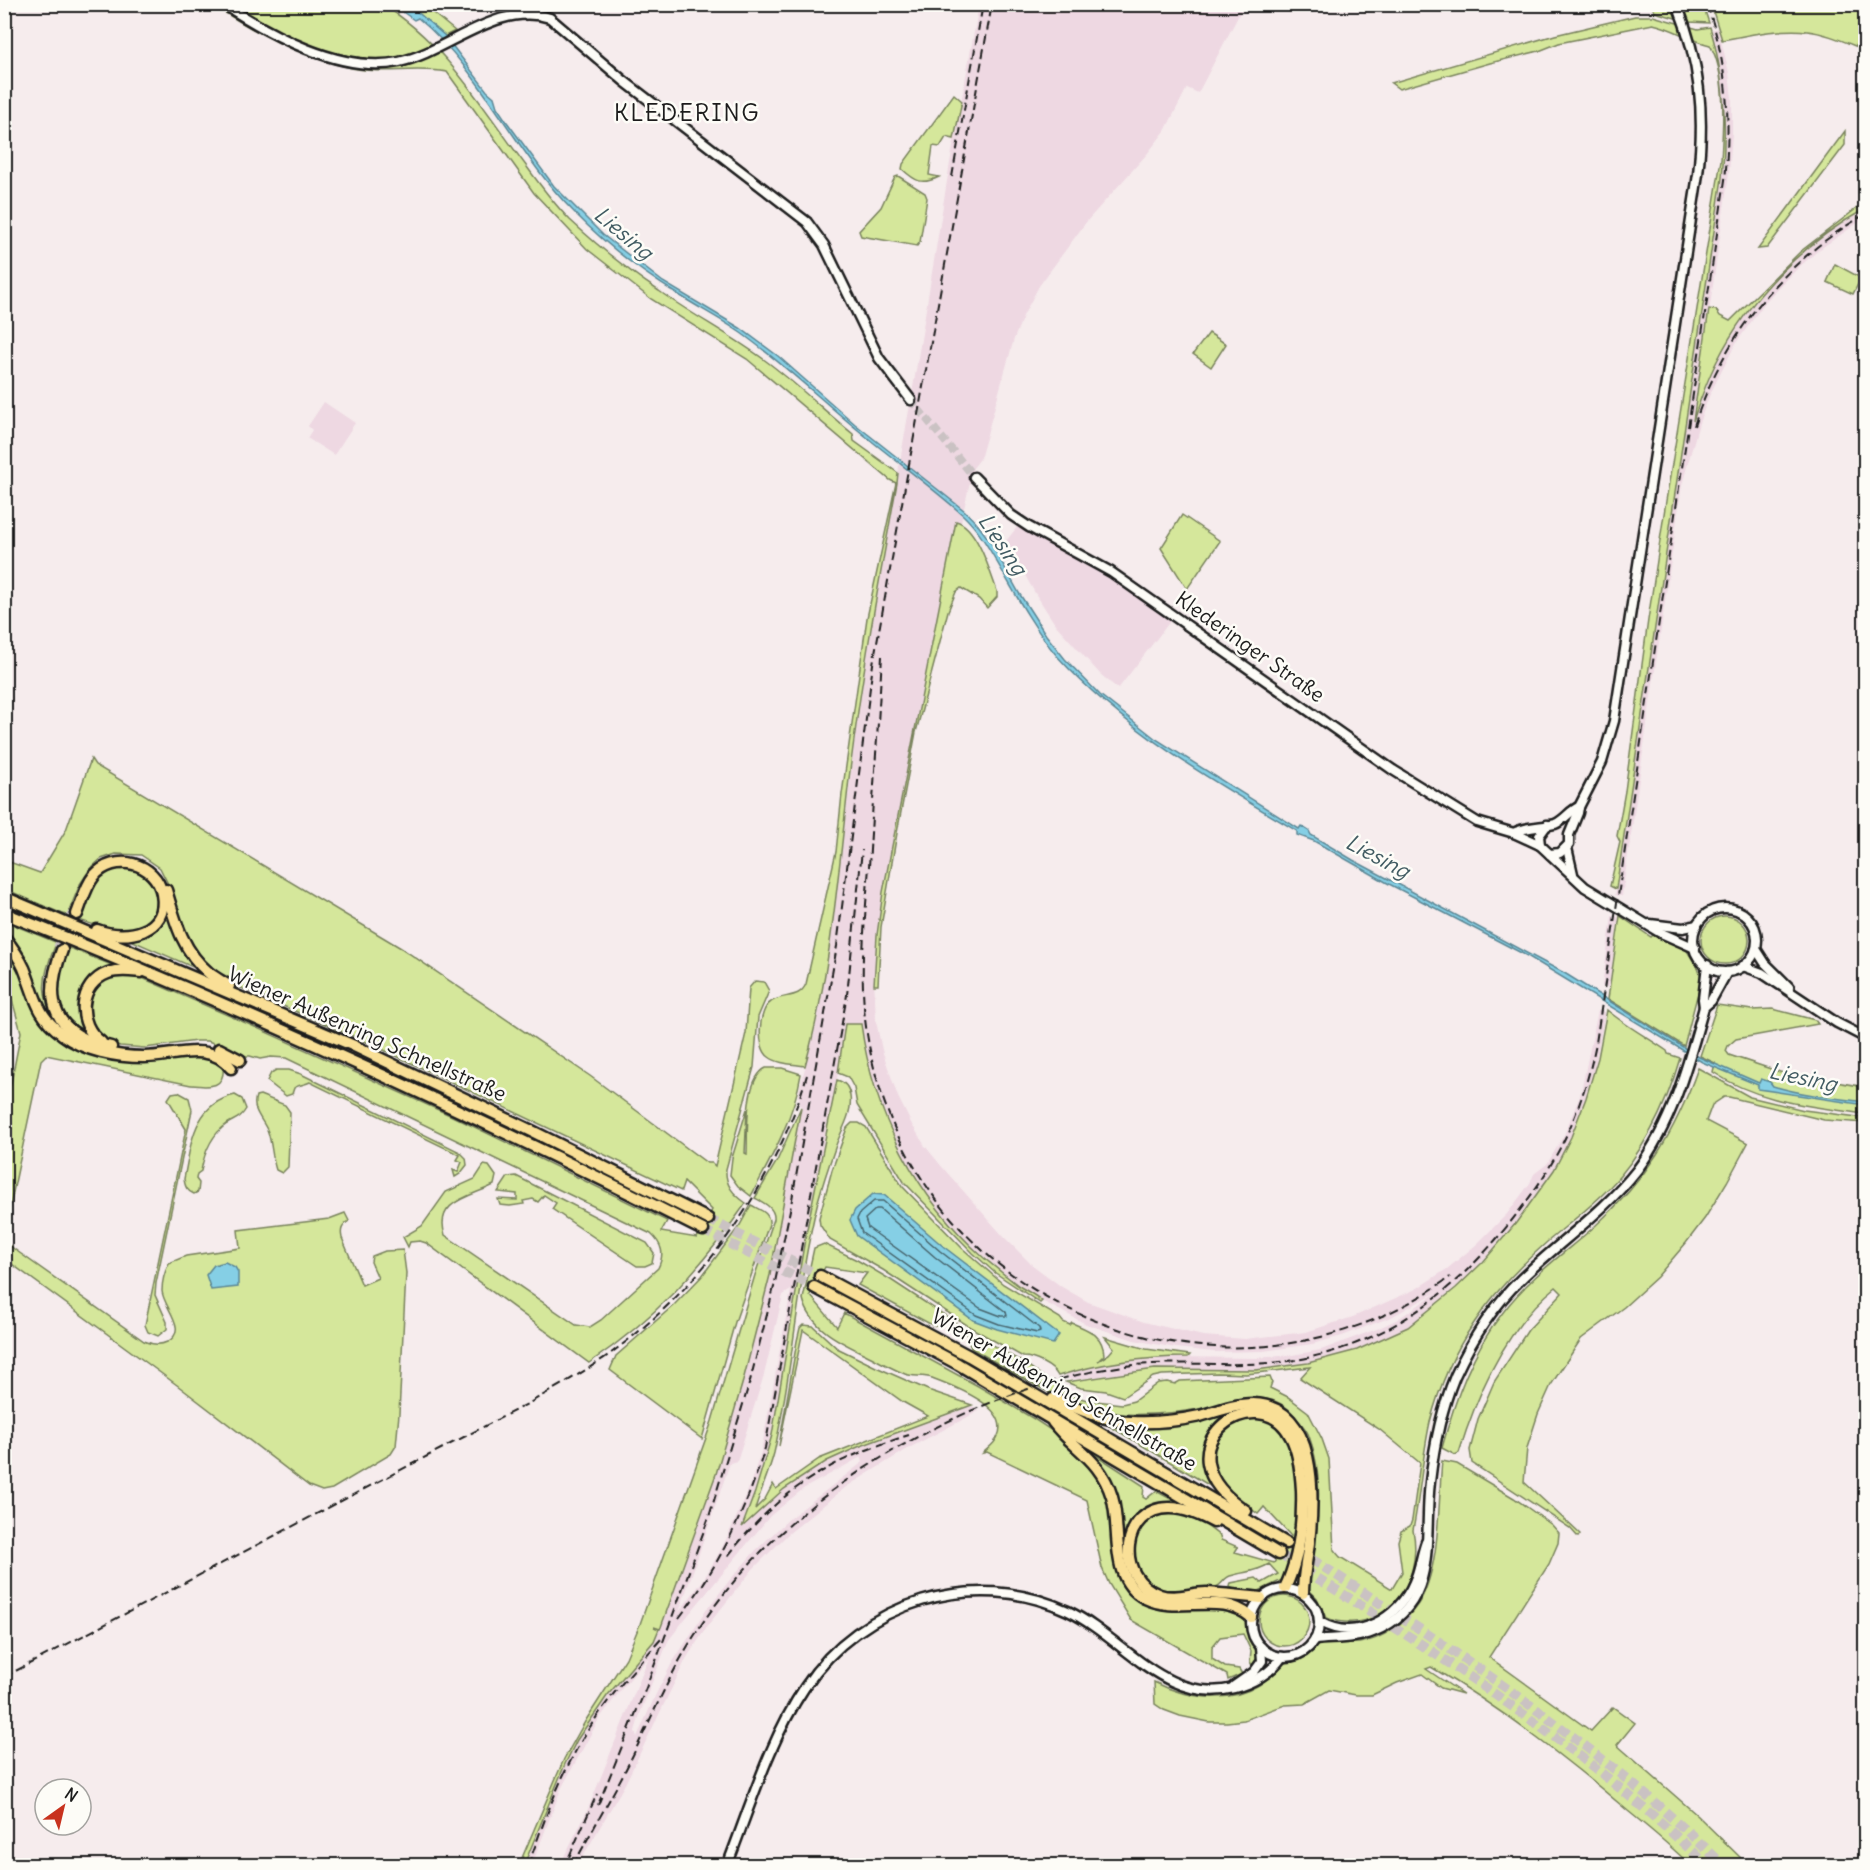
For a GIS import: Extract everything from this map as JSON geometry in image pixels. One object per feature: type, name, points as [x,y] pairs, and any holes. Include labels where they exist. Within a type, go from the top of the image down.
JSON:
[{"type":"highway","points":[[4,896],[103,932],[127,936],[139,934],[149,928],[160,912],[162,895],[158,883],[150,872],[139,865],[126,862],[115,863],[104,868],[94,877],[75,914],[87,879],[101,864],[126,857],[140,860],[153,868],[163,882],[175,923],[196,959],[209,974],[246,999]]},
{"type":"highway","name":"Wiener Außenring Schnellstraße","points":[[4,896],[246,999],[414,1074],[708,1219]]},
{"type":"highway","name":"Wiener Außenring Schnellstraße","points":[[4,913],[154,973],[415,1089],[550,1152],[703,1230]]},
{"type":"highway","points":[[4,937],[24,970],[34,1000],[51,1026],[78,1044],[91,1050],[146,1051],[196,1045],[210,1046],[240,1060]]},
{"type":"highway","points":[[60,949],[48,979],[47,993],[50,1008],[57,1021],[67,1032],[105,1049],[146,1057],[208,1053],[219,1057],[231,1068]]},
{"type":"highway","points":[[105,1049],[94,1037],[83,1015],[87,992],[93,984],[111,972],[127,970],[154,973]]},
{"type":"highway","name":"Wiener Außenring Schnellstraße","points":[[820,1276],[1041,1397],[1286,1544]]},
{"type":"highway","name":"Wiener Außenring Schnellstraße","points":[[814,1287],[905,1335],[1049,1417],[1279,1554]]},
{"type":"highway","points":[[1041,1397],[1057,1399],[1106,1419],[1129,1422],[1172,1421],[1253,1404],[1271,1407],[1286,1416],[1298,1430],[1305,1447],[1310,1479],[1310,1525],[1303,1593]]},
{"type":"highway","points":[[1262,1529],[1221,1489],[1208,1467],[1207,1448],[1220,1426],[1235,1416],[1252,1413],[1268,1415],[1281,1423],[1291,1435],[1296,1449],[1301,1478],[1300,1541],[1292,1574],[1285,1588]]},
{"type":"highway","points":[[1049,1417],[1060,1432],[1091,1459],[1104,1478],[1112,1496],[1116,1515],[1118,1557],[1132,1588],[1158,1603],[1222,1604],[1241,1609],[1251,1617]]},
{"type":"highway","points":[[1238,1529],[1184,1509],[1156,1510],[1143,1519],[1131,1534],[1128,1550],[1130,1565],[1139,1581],[1161,1595],[1174,1597],[1213,1594],[1261,1598]]},
{"type":"main road","points":[[223,4],[286,39],[349,62],[376,64],[408,59],[502,19],[524,14],[538,14],[550,18],[624,81],[807,222],[824,245],[879,358],[911,400]]},
{"type":"main road","points":[[1573,874],[1567,848],[1569,835],[1579,807],[1602,762],[1614,721],[1698,174],[1701,145],[1701,97],[1689,39],[1677,4]]},
{"type":"main road","name":"Klederinger Straße","points":[[974,477],[1011,515],[1111,572],[1393,770],[1477,822],[1514,833],[1540,846]]},
{"type":"main road","points":[[1579,807],[1572,809],[1540,832],[1540,846],[1585,886],[1659,932],[1695,948]]},
{"type":"main road","points":[[1514,833],[1518,830],[1551,824],[1564,827],[1569,835]]},
{"type":"main road","points":[[1550,854],[1560,853],[1567,848]]},
{"type":"main road","points":[[1716,909],[1736,910],[1746,915],[1753,924],[1757,934],[1756,949],[1750,960],[1743,966],[1727,972],[1716,970],[1700,959],[1695,948],[1694,933],[1697,926],[1707,914],[1716,909]]},
{"type":"main road","points":[[1649,924],[1683,928],[1697,926]]},
{"type":"main road","points":[[1756,949],[1765,963],[1792,993]]},
{"type":"main road","points":[[1320,1622],[1340,1629],[1353,1629],[1375,1624],[1388,1617],[1400,1606],[1414,1584],[1426,1540],[1430,1484],[1443,1410],[1455,1376],[1472,1343],[1492,1313],[1519,1281],[1596,1214],[1637,1170],[1667,1121],[1687,1069],[1704,1007],[1702,999],[1707,965]]},
{"type":"main road","points":[[1743,966],[1762,973],[1786,991],[1866,1038]]},
{"type":"main road","points":[[1704,1007],[1711,1001],[1727,972]]},
{"type":"main road","points":[[1315,1640],[1371,1633],[1388,1625],[1401,1615],[1414,1597],[1422,1580],[1428,1553],[1426,1540]]},
{"type":"main road","points":[[1285,1588],[1303,1593],[1315,1606],[1320,1622],[1315,1640],[1301,1653],[1292,1656],[1282,1657],[1273,1654],[1261,1646],[1253,1634],[1251,1617],[1255,1606],[1261,1598],[1276,1590],[1285,1588]]},
{"type":"main road","points":[[727,1866],[774,1747],[805,1687],[828,1657],[854,1634],[904,1605],[929,1598],[969,1592],[1002,1593],[1035,1599],[1068,1611],[1098,1628],[1157,1674],[1175,1684],[1193,1690],[1212,1692],[1243,1686],[1257,1680],[1282,1657]]},
{"type":"main road","points":[[1228,1690],[1254,1672],[1262,1661],[1261,1646]]},
{"type":"shaded area","points":[[979,5],[1244,5],[1198,93],[1187,88],[1165,131],[1087,221],[1039,286],[1014,339],[980,459],[973,468],[961,522],[956,521],[883,892],[874,978],[876,1021],[882,1050],[898,1097],[925,1146],[1004,1237],[1031,1264],[1062,1287],[1088,1302],[1144,1322],[1203,1336],[1245,1339],[1306,1332],[1353,1317],[1416,1289],[1447,1269],[1477,1244],[1507,1214],[1534,1174],[1547,1164],[1564,1135],[1580,1096],[1598,1011],[1605,1012],[1594,1072],[1571,1137],[1554,1170],[1537,1195],[1516,1223],[1470,1275],[1408,1327],[1357,1350],[1308,1363],[1256,1370],[1155,1369],[1070,1380],[1065,1374],[1139,1359],[1257,1358],[1321,1350],[1398,1319],[1439,1291],[1391,1317],[1342,1336],[1312,1344],[1263,1351],[1214,1352],[1176,1348],[1134,1340],[1086,1324],[1042,1301],[1018,1285],[967,1242],[939,1211],[915,1178],[893,1134],[876,1092],[864,1047],[861,1024],[845,1024],[835,1093],[805,1239],[772,1435],[755,1492],[741,1527],[784,1489],[827,1461],[972,1406],[979,1411],[909,1448],[846,1487],[788,1534],[753,1569],[708,1625],[686,1659],[625,1784],[578,1865],[560,1865],[588,1809],[649,1657],[599,1719],[561,1789],[532,1865],[524,1866],[577,1740],[607,1696],[654,1641],[661,1628],[722,1452],[770,1275],[801,1107],[798,1095],[822,993],[838,882],[862,677]],"holes":[[[791,1290],[761,1452],[746,1496],[723,1546],[704,1579],[679,1612],[730,1463],[737,1461],[764,1375],[783,1295]],[[861,1457],[863,1462],[790,1518],[756,1550],[729,1581],[707,1609],[671,1665],[637,1737],[635,1731],[641,1711],[668,1641],[685,1619],[770,1516],[803,1489]]]},
{"type":"shaded area","points":[[1718,28],[1729,73],[1732,133],[1729,173],[1694,417],[1717,360],[1740,321],[1764,291],[1796,258],[1830,231],[1865,209],[1865,218],[1820,249],[1766,301],[1736,343],[1710,394],[1699,423],[1682,485],[1622,896],[1615,895],[1722,178],[1725,135],[1724,100],[1720,65],[1711,30]]},
{"type":"shaded area","points":[[324,402],[355,423],[334,455],[307,438],[312,430],[308,426]]},
{"type":"shaded area","points":[[1018,526],[1033,536],[1087,561],[1171,620],[1118,689],[1100,674],[1055,624],[1035,593],[1006,541]]},
{"type":"shaded area","points":[[1612,916],[1619,917],[1609,987],[1602,986]]},
{"type":"green space","points":[[213,5],[383,5],[405,20],[426,38],[462,78],[547,194],[581,230],[647,283],[777,369],[853,434],[854,441],[898,473],[859,704],[827,959],[805,1066],[781,1062],[769,1057],[760,1038],[761,1021],[763,1013],[771,1002],[799,992],[806,984],[836,852],[867,618],[896,483],[747,359],[651,299],[587,249],[534,193],[447,72],[364,70],[325,61],[266,36]]},
{"type":"green space","points":[[407,5],[423,5],[455,31],[445,36]]},
{"type":"green space","points":[[1651,5],[1703,5],[1709,23],[1689,22],[1655,12]]},
{"type":"green space","points":[[1711,5],[1856,5],[1865,10],[1865,50],[1829,36],[1797,30],[1775,31],[1722,40]]},
{"type":"green space","points":[[1635,16],[1653,16],[1698,29],[1710,27],[1722,83],[1724,102],[1724,140],[1722,178],[1616,889],[1610,886],[1620,842],[1617,836],[1648,620],[1721,160],[1723,101],[1719,71],[1710,45],[1653,24],[1559,43],[1539,51],[1399,89],[1391,83],[1555,35]]},
{"type":"green space","points":[[954,94],[962,101],[954,139],[946,137],[940,147],[933,146],[929,175],[939,177],[919,181],[902,169],[903,164]]},
{"type":"green space","points":[[1845,131],[1845,145],[1767,248],[1758,249]]},
{"type":"green space","points":[[898,176],[925,193],[927,198],[920,242],[917,246],[861,236],[859,231],[881,207],[895,177]]},
{"type":"green space","points":[[1865,202],[1865,209],[1820,238],[1799,255],[1745,315],[1730,337],[1710,375],[1693,421],[1709,309],[1716,310],[1720,316],[1730,321],[1801,251]]},
{"type":"green space","points":[[1835,264],[1861,278],[1853,294],[1827,282]]},
{"type":"green space","points":[[1209,333],[1226,344],[1211,367],[1193,354]]},
{"type":"green space","points":[[1182,515],[1220,541],[1187,589],[1161,548]]},
{"type":"green space","points":[[956,521],[970,531],[982,551],[997,591],[997,597],[987,608],[979,599],[961,588],[956,592],[948,611],[916,732],[881,927],[878,985],[874,985],[877,935],[883,892]]},
{"type":"green space","points":[[91,759],[95,765],[401,948],[590,1076],[707,1163],[715,1166],[746,1033],[749,988],[755,981],[764,982],[769,991],[758,1017],[754,1067],[726,1169],[731,1189],[746,1203],[712,1249],[676,1290],[635,1328],[589,1363],[426,1243],[410,1242],[408,1247],[403,1237],[422,1226],[446,1192],[475,1179],[484,1165],[489,1166],[496,1176],[494,1185],[465,1197],[449,1207],[443,1224],[445,1235],[576,1325],[590,1327],[601,1320],[658,1268],[662,1254],[660,1245],[651,1234],[286,1058],[260,1059],[238,1056],[208,1041],[145,1048],[110,1043],[95,1033],[86,1006],[94,987],[111,975],[133,974],[452,1116],[667,1221],[661,1232],[697,1238],[712,1210],[684,1182],[681,1191],[369,1043],[230,983],[201,961],[190,945],[177,916],[167,882],[160,868],[141,855],[116,854],[101,859],[90,869],[80,884],[69,911],[80,915],[94,885],[107,869],[139,867],[155,886],[158,904],[152,918],[143,927],[132,931],[119,931],[87,923],[5,889],[4,860],[40,873],[66,830]]},
{"type":"green space","points":[[167,905],[202,971],[128,939],[143,935]]},
{"type":"green space","points":[[1620,916],[1651,937],[1653,935],[1686,949],[1699,970],[1700,985],[1684,1046],[1608,999]]},
{"type":"green space","points":[[1720,916],[1730,916],[1742,923],[1749,935],[1749,945],[1742,957],[1730,964],[1720,964],[1705,953],[1701,945],[1701,935],[1712,920]]},
{"type":"green space","points":[[4,921],[114,966],[84,988],[90,1037],[67,1021],[59,1010],[55,986],[64,949],[55,946],[47,969],[44,989],[49,1008],[61,1029],[50,1020],[5,932]]},
{"type":"green space","points":[[5,942],[24,977],[35,1008],[100,1054],[202,1054],[223,1064],[223,1072],[222,1078],[215,1085],[198,1086],[46,1055],[41,1060],[5,1230],[5,1114],[21,1032],[5,974]]},
{"type":"green space","points":[[1717,1005],[1752,1010],[1773,1009],[1815,1020],[1818,1024],[1736,1039],[1726,1051],[1729,1055],[1783,1073],[1865,1087],[1865,1114],[1767,1097],[1749,1091],[1713,1072],[1715,1063],[1700,1056]]},
{"type":"green space","points":[[1607,1010],[1667,1051],[1668,1054],[1680,1058],[1668,1094],[1644,1144],[1622,1174],[1508,1280],[1482,1312],[1460,1346],[1443,1383],[1430,1422],[1413,1530],[1415,1550],[1406,1587],[1395,1602],[1382,1613],[1366,1620],[1347,1622],[1326,1618],[1317,1598],[1308,1589],[1309,1563],[1318,1511],[1317,1467],[1308,1433],[1285,1407],[1262,1398],[1249,1398],[1198,1409],[1164,1413],[1118,1414],[1091,1410],[1056,1396],[971,1348],[966,1332],[945,1320],[940,1327],[932,1325],[858,1285],[867,1273],[825,1267],[810,1295],[837,1327],[844,1313],[1034,1419],[1081,1453],[1106,1490],[1131,1590],[1214,1605],[1243,1615],[1257,1657],[1252,1665],[1251,1651],[1243,1634],[1220,1637],[1212,1647],[1212,1659],[1225,1667],[1239,1669],[1242,1674],[1228,1680],[1227,1675],[1131,1620],[1102,1568],[1087,1500],[987,1452],[983,1453],[997,1439],[1000,1426],[996,1416],[988,1407],[953,1386],[929,1377],[905,1374],[840,1341],[821,1328],[807,1310],[803,1299],[814,1248],[824,1244],[891,1280],[973,1334],[1027,1365],[1067,1394],[1087,1400],[1122,1404],[1134,1401],[1158,1383],[1175,1384],[1180,1381],[1270,1377],[1272,1382],[1270,1388],[1288,1397],[1308,1412],[1322,1439],[1329,1459],[1334,1550],[1340,1557],[1392,1589],[1402,1572],[1398,1541],[1401,1531],[1410,1526],[1412,1520],[1420,1463],[1379,1429],[1300,1378],[1310,1367],[1246,1374],[1162,1375],[1153,1377],[1123,1397],[1106,1391],[1081,1388],[1066,1382],[1155,1369],[1256,1370],[1308,1363],[1357,1350],[1408,1327],[1456,1288],[1483,1262],[1516,1223],[1554,1170],[1571,1137],[1586,1098],[1598,1058]]},
{"type":"green space","points":[[845,1024],[861,1024],[867,1057],[887,1121],[918,1181],[938,1209],[984,1258],[1042,1301],[1040,1303],[994,1272],[904,1182],[857,1105],[854,1088],[848,1077],[838,1073]]},
{"type":"green space","points":[[766,1068],[782,1068],[801,1074],[788,1121],[751,1196],[738,1186],[730,1175],[732,1158],[747,1109],[745,1153],[747,1154],[751,1094],[759,1074]]},
{"type":"green space","points":[[1698,1068],[1750,1097],[1804,1110],[1865,1118],[1865,1123],[1824,1120],[1729,1097],[1724,1097],[1712,1105],[1706,1121],[1748,1143],[1727,1182],[1705,1218],[1657,1277],[1624,1307],[1581,1339],[1551,1385],[1538,1414],[1527,1448],[1524,1482],[1580,1534],[1578,1537],[1570,1528],[1472,1463],[1470,1450],[1478,1419],[1494,1382],[1528,1330],[1562,1293],[1556,1287],[1523,1321],[1496,1362],[1475,1408],[1459,1453],[1455,1455],[1442,1448],[1466,1376],[1493,1326],[1524,1288],[1594,1227],[1644,1173],[1669,1134]]},
{"type":"green space","points":[[276,1070],[289,1070],[301,1074],[460,1152],[466,1158],[467,1165],[455,1177],[453,1170],[458,1172],[462,1162],[457,1160],[460,1155],[310,1082],[294,1088],[292,1094],[286,1096],[267,1081],[271,1073]]},
{"type":"green space","points":[[837,1080],[846,1085],[849,1090],[850,1109],[818,1201],[805,1263],[780,1422],[772,1460],[755,1509],[765,1499],[773,1484],[776,1489],[819,1459],[928,1416],[903,1402],[803,1330],[779,1446],[797,1341],[803,1325],[813,1326],[837,1348],[876,1367],[928,1390],[972,1405],[858,1447],[827,1461],[784,1489],[742,1527],[772,1435],[805,1239]]},
{"type":"green space","points":[[178,1092],[189,1098],[192,1110],[156,1283],[155,1295],[167,1322],[167,1329],[158,1336],[148,1332],[145,1325],[186,1129],[168,1099],[172,1093]]},
{"type":"green space","points":[[235,1095],[242,1099],[246,1109],[240,1116],[221,1128],[213,1139],[206,1152],[201,1171],[197,1174],[198,1192],[194,1194],[187,1188],[184,1179],[196,1128],[210,1107]]},
{"type":"green space","points":[[260,1095],[285,1105],[290,1112],[288,1167],[282,1173],[276,1170],[268,1132],[256,1111],[256,1096]]},
{"type":"green space","points":[[801,1107],[770,1275],[743,1381],[716,1474],[661,1627],[660,1629],[654,1627],[659,1629],[654,1641],[607,1696],[577,1740],[524,1865],[519,1865],[564,1759],[626,1658],[640,1624],[712,1421],[774,1219],[771,1209],[755,1198],[777,1161]]},
{"type":"green space","points":[[852,1123],[859,1123],[866,1127],[902,1186],[962,1248],[1003,1284],[1063,1322],[1084,1328],[1098,1337],[1104,1355],[1098,1361],[1114,1348],[1105,1337],[1146,1349],[1190,1355],[1122,1362],[1058,1376],[1043,1363],[1023,1357],[970,1327],[883,1270],[830,1240],[820,1225],[819,1218],[832,1170],[847,1128]]},
{"type":"green space","points":[[516,1176],[647,1243],[654,1253],[652,1263],[637,1266],[552,1209],[556,1203],[544,1195],[538,1202],[533,1199],[523,1201],[524,1204],[500,1205],[498,1199],[517,1200],[517,1194],[498,1192],[508,1177]]},
{"type":"green space","points":[[751,1205],[766,1214],[769,1224],[735,1322],[702,1439],[610,1370],[616,1356],[674,1305],[702,1276],[740,1225]]},
{"type":"green space","points":[[345,1213],[349,1221],[342,1228],[342,1238],[362,1285],[378,1278],[371,1262],[372,1256],[385,1251],[403,1250],[406,1273],[399,1414],[396,1446],[391,1454],[332,1489],[322,1491],[309,1486],[177,1385],[5,1259],[4,1236],[5,1241],[14,1249],[144,1341],[161,1344],[173,1337],[176,1331],[174,1318],[162,1291],[169,1263],[186,1256],[240,1248],[238,1230],[329,1219]]},
{"type":"green space","points":[[1218,1415],[1222,1416],[1208,1432],[1202,1449],[1203,1467],[1212,1487],[1106,1424],[1153,1429],[1186,1425]]},
{"type":"green space","points":[[1264,1417],[1281,1428],[1294,1455],[1298,1484],[1296,1537],[1287,1574],[1282,1580],[1259,1591],[1230,1587],[1231,1583],[1256,1578],[1262,1583],[1278,1574],[1269,1564],[1230,1576],[1218,1586],[1211,1588],[1169,1591],[1146,1581],[1137,1569],[1133,1554],[1135,1540],[1143,1526],[1155,1517],[1172,1514],[1193,1518],[1200,1522],[1220,1536],[1221,1540],[1238,1547],[1235,1552],[1274,1563],[1291,1536],[1264,1507],[1258,1514],[1235,1497],[1213,1472],[1212,1445],[1232,1420]]},
{"type":"green space","points":[[1093,1453],[1144,1486],[1143,1497],[1146,1499],[1156,1491],[1180,1504],[1157,1505],[1143,1511],[1132,1521],[1122,1541],[1118,1498]]},
{"type":"green space","points":[[1442,1461],[1457,1464],[1514,1498],[1552,1525],[1559,1533],[1558,1543],[1549,1564],[1489,1657],[1591,1731],[1613,1707],[1635,1723],[1617,1745],[1697,1815],[1748,1865],[1690,1865],[1557,1753],[1483,1699],[1431,1667],[1426,1669],[1463,1694],[1441,1688],[1422,1674],[1372,1695],[1356,1695],[1329,1690],[1304,1704],[1285,1705],[1244,1720],[1227,1722],[1209,1722],[1180,1716],[1155,1704],[1154,1682],[1166,1688],[1193,1695],[1220,1697],[1233,1695],[1259,1685],[1287,1662],[1304,1656],[1317,1644],[1368,1641],[1400,1624],[1418,1604],[1431,1573],[1437,1535]]},
{"type":"green space","points":[[1284,1596],[1298,1600],[1305,1607],[1309,1621],[1305,1635],[1298,1642],[1284,1646],[1270,1642],[1263,1635],[1259,1621],[1263,1607],[1270,1600]]},
{"type":"water","points":[[393,5],[406,5],[414,9],[445,36],[494,97],[497,107],[507,122],[554,186],[603,235],[663,282],[740,328],[778,356],[855,424],[965,511],[990,541],[1019,593],[1046,635],[1065,659],[1100,695],[1156,739],[1299,829],[1301,826],[1311,835],[1353,860],[1566,974],[1699,1057],[1759,1083],[1761,1079],[1784,1089],[1865,1102],[1865,1105],[1758,1089],[1758,1085],[1702,1062],[1529,957],[1391,885],[1314,841],[1297,835],[1297,831],[1201,773],[1140,731],[1083,683],[1057,656],[1027,614],[984,540],[963,515],[756,344],[651,277],[598,235],[553,189],[462,63],[441,39],[418,18],[414,20]]},
{"type":"water","points":[[873,1194],[884,1195],[944,1247],[1059,1335],[1053,1344],[973,1320],[857,1236],[850,1220],[855,1210]]},
{"type":"water","points":[[225,1262],[235,1267],[238,1272],[238,1287],[211,1290],[206,1275],[214,1265]]},
{"type":"tunnel","points":[[911,400],[974,477]]},
{"type":"tunnel","points":[[58,948],[73,913]]},
{"type":"tunnel","points":[[708,1219],[820,1276]]},
{"type":"tunnel","points":[[703,1230],[814,1287]]},
{"type":"tunnel","points":[[1286,1543],[1514,1693],[1622,1775],[1724,1866]]},
{"type":"tunnel","points":[[1279,1554],[1447,1661],[1555,1738],[1608,1778],[1708,1866]]},
{"type":"railway","points":[[952,177],[983,4]]},
{"type":"railway","points":[[598,1805],[646,1688],[709,1517],[750,1381],[774,1287],[791,1205],[837,946],[873,664],[992,4]]},
{"type":"railway","points":[[573,1866],[624,1772],[678,1664],[714,1607],[734,1581],[778,1535],[854,1475],[908,1442],[963,1414],[1051,1382],[1133,1365],[1245,1364],[1289,1361],[1350,1346],[1378,1334],[1430,1302],[1477,1260],[1498,1237],[1548,1170],[1572,1123],[1596,1043],[1725,180],[1728,135],[1726,91],[1719,47],[1707,4]]},
{"type":"railway","points":[[1694,426],[1706,393],[1722,361],[1760,304],[1809,254],[1866,214]]},
{"type":"railway","points":[[882,656],[864,938],[863,985],[867,1032],[871,1055],[903,1146],[955,1222],[1022,1282],[1100,1323],[1187,1344],[1276,1345],[1365,1323],[1450,1277]]},
{"type":"railway","points":[[679,1618],[707,1578],[730,1537],[749,1494],[765,1448],[847,995],[862,850]]},
{"type":"railway","points":[[4,1677],[531,1402],[578,1375],[623,1344],[684,1288],[736,1224],[777,1153],[794,1114],[807,1075]]},
{"type":"railway","points":[[728,1556],[767,1513],[808,1480],[854,1455],[909,1435]]},
{"type":"railway","points":[[528,1866],[555,1795],[580,1743],[615,1692],[662,1638]]},
{"type":"railway","points":[[569,1857],[597,1794]]},
{"type":"district","name":"KLEDERING","points":[[687,113]]},
{"type":"water label","name":"Liesing","points":[[624,233]]},
{"type":"water label","name":"Liesing","points":[[1003,544]]},
{"type":"water label","name":"Liesing","points":[[1378,856]]},
{"type":"water label","name":"Liesing","points":[[1803,1077]]}]
